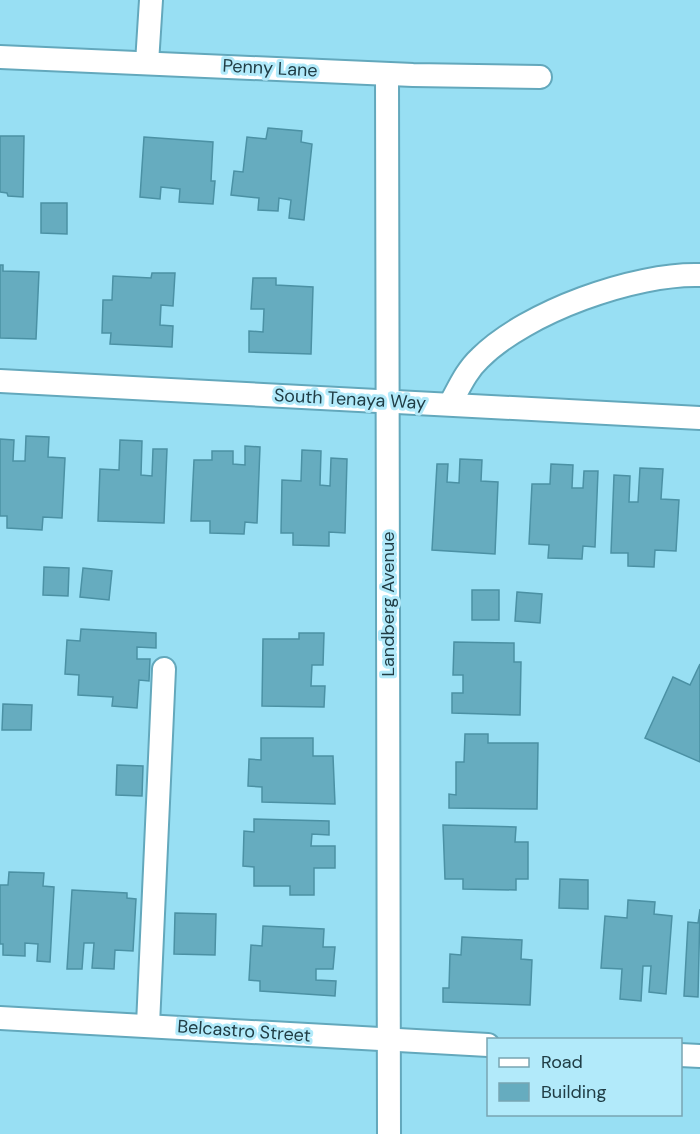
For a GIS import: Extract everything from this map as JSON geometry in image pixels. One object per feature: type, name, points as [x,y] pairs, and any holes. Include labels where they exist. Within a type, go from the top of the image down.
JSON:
[{"type":"street","points":[[147,63],[152,0]]},
{"type":"street","name":"Penny Lane","points":[[0,57],[387,74],[540,77]]},
{"type":"street","name":"Landberg Avenue","points":[[387,74],[389,1134]]},
{"type":"street","points":[[450,404],[467,372],[481,356],[519,330],[580,299],[680,274],[700,275]]},
{"type":"street","name":"South Tenaya Way","points":[[0,381],[700,418]]},
{"type":"street","points":[[148,1025],[164,669]]},
{"type":"street","name":"Belcastro Street","points":[[0,1018],[487,1046]]},
{"type":"street","points":[[682,1055],[700,1056]]},
{"type":"building","points":[[268,128],[302,131],[301,142],[312,144],[304,220],[289,218],[291,200],[279,198],[278,211],[258,210],[259,198],[231,195],[234,171],[243,172],[247,137],[266,139]]},
{"type":"building","points":[[0,136],[24,136],[23,197],[8,196],[7,193],[0,192]]},
{"type":"building","points":[[144,137],[213,142],[211,181],[215,181],[213,204],[179,202],[180,189],[161,187],[160,199],[140,197]]},
{"type":"building","points":[[41,203],[67,203],[67,234],[41,233]]},
{"type":"building","points":[[0,265],[3,265],[3,271],[39,272],[36,339],[0,338]]},
{"type":"building","points":[[152,273],[175,273],[173,306],[161,305],[160,325],[173,326],[172,347],[110,344],[111,333],[102,333],[103,300],[112,300],[113,276],[151,278]]},
{"type":"building","points":[[253,278],[276,278],[276,285],[313,287],[311,354],[249,352],[249,331],[263,332],[264,309],[251,309]]},
{"type":"building","points":[[26,436],[49,437],[48,457],[65,458],[62,518],[43,517],[42,530],[7,528],[7,516],[0,516],[0,439],[14,440],[13,461],[25,461]]},
{"type":"building","points":[[120,440],[142,441],[141,475],[152,476],[153,449],[167,449],[164,523],[98,521],[100,469],[119,470]]},
{"type":"building","points":[[245,446],[260,447],[257,523],[245,522],[244,534],[210,533],[210,521],[191,521],[194,460],[212,460],[212,451],[233,451],[233,464],[245,465]]},
{"type":"building","points":[[302,450],[321,451],[320,485],[330,486],[331,458],[347,459],[345,533],[329,532],[329,546],[293,545],[293,533],[281,533],[282,480],[301,481]]},
{"type":"building","points":[[460,459],[482,460],[481,481],[498,482],[495,554],[432,550],[437,464],[448,464],[447,482],[459,483]]},
{"type":"building","points":[[551,464],[573,465],[572,488],[583,488],[584,471],[598,471],[595,547],[583,546],[582,559],[548,558],[549,545],[529,544],[532,484],[550,484]]},
{"type":"building","points":[[640,468],[663,469],[661,499],[679,500],[676,551],[655,550],[654,567],[628,566],[628,553],[611,553],[614,475],[630,476],[629,502],[638,502]]},
{"type":"building","points":[[44,567],[69,568],[68,596],[43,595]]},
{"type":"building","points":[[83,568],[112,571],[109,600],[80,597]]},
{"type":"building","points":[[472,590],[499,590],[499,620],[472,620]]},
{"type":"building","points":[[517,592],[542,594],[540,623],[515,621]]},
{"type":"building","points":[[81,629],[156,633],[156,648],[137,647],[137,659],[150,659],[149,681],[139,680],[137,708],[112,706],[113,697],[78,695],[79,675],[65,674],[67,640],[80,641]]},
{"type":"building","points":[[299,633],[324,633],[323,665],[312,665],[311,686],[325,686],[324,707],[262,706],[263,639],[299,639]]},
{"type":"building","points":[[454,642],[514,643],[514,662],[521,662],[520,715],[452,713],[452,693],[463,693],[463,675],[453,675]]},
{"type":"building","points":[[700,664],[700,762],[645,738],[673,677],[690,685]]},
{"type":"building","points":[[3,704],[32,705],[31,730],[2,730]]},
{"type":"building","points":[[465,734],[488,734],[488,743],[538,743],[537,809],[449,808],[449,794],[456,795],[456,762],[464,762]]},
{"type":"building","points":[[261,738],[313,738],[313,756],[333,756],[335,804],[262,802],[262,787],[248,786],[249,759],[261,760]]},
{"type":"building","points":[[117,765],[143,766],[142,796],[116,795]]},
{"type":"building","points":[[254,819],[329,821],[329,835],[312,834],[311,846],[335,846],[335,868],[314,868],[314,895],[290,895],[290,886],[254,886],[254,867],[243,866],[244,831],[254,832]]},
{"type":"building","points":[[443,825],[516,827],[515,842],[528,842],[528,879],[516,879],[516,890],[463,889],[463,879],[445,879]]},
{"type":"building","points":[[9,872],[44,873],[43,886],[54,887],[50,962],[37,961],[38,944],[25,943],[25,956],[3,955],[3,944],[0,944],[0,885],[8,885]]},
{"type":"building","points":[[560,879],[588,880],[588,909],[559,908]]},
{"type":"building","points":[[72,890],[127,893],[127,898],[136,899],[133,951],[115,950],[114,969],[92,968],[94,943],[84,943],[82,969],[67,969]]},
{"type":"building","points":[[628,900],[655,902],[654,914],[672,916],[666,994],[649,992],[651,966],[643,966],[641,1001],[620,999],[622,969],[601,968],[605,916],[627,918]]},
{"type":"building","points":[[700,909],[698,997],[684,996],[688,922],[698,923]]},
{"type":"building","points":[[175,913],[216,914],[215,955],[174,954]]},
{"type":"building","points":[[263,926],[324,929],[323,947],[335,947],[333,969],[316,969],[316,980],[336,981],[335,996],[260,991],[260,981],[249,980],[251,945],[262,946]]},
{"type":"building","points":[[462,937],[522,940],[521,959],[532,960],[530,1005],[443,1002],[443,988],[449,988],[450,954],[461,955]]}]
